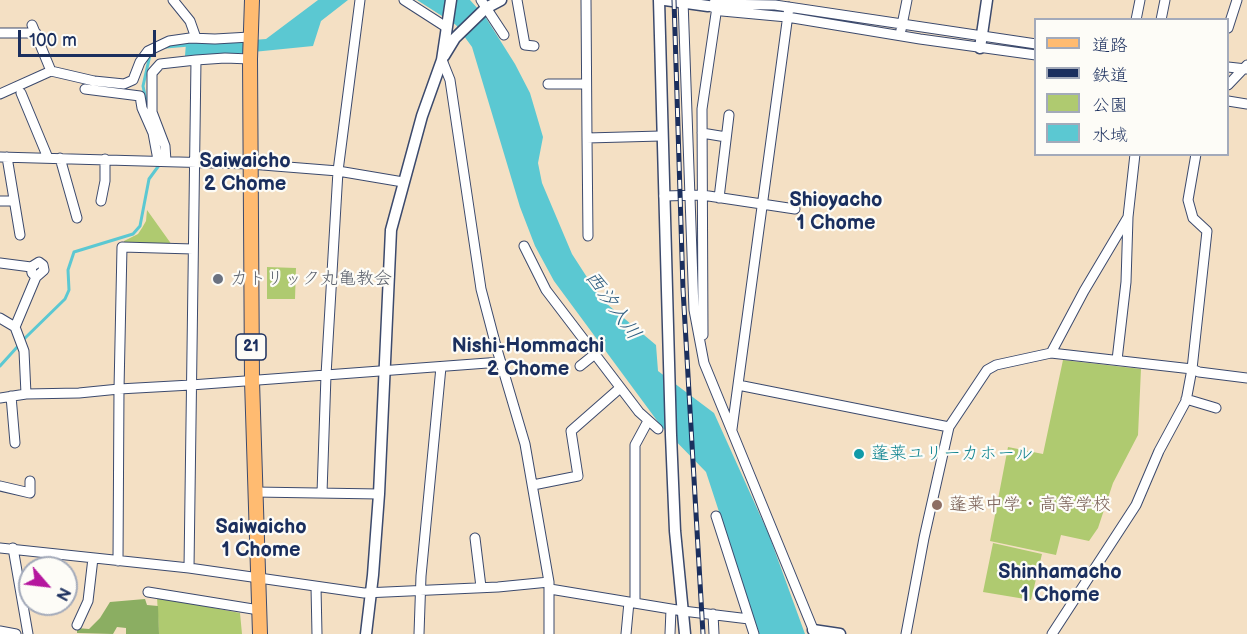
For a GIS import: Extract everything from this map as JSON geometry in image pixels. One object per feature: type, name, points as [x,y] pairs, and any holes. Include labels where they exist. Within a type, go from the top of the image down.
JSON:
[{"type":"main road","name":"21","points":[[252,0],[250,37],[252,381],[260,634]]},
{"type":"street","points":[[173,0],[190,21],[196,38]]},
{"type":"street","points":[[322,493],[326,375],[338,171],[360,0]]},
{"type":"street","points":[[404,0],[447,26]]},
{"type":"street","points":[[366,634],[379,494],[391,230],[422,116],[442,60],[451,0]]},
{"type":"street","points":[[442,60],[483,6],[501,0]]},
{"type":"street","points":[[517,0],[525,45],[534,46]]},
{"type":"street","points":[[586,0],[588,236]]},
{"type":"street","points":[[659,0],[661,136],[677,610],[685,634]]},
{"type":"street","points":[[665,0],[788,12],[816,22],[900,36],[980,43],[1034,44]]},
{"type":"street","points":[[900,36],[907,0]]},
{"type":"street","points":[[980,43],[987,0]]},
{"type":"street","points":[[1136,18],[1140,0]]},
{"type":"street","points":[[1161,18],[1165,0]]},
{"type":"street","points":[[1229,25],[1237,0]]},
{"type":"street","points":[[683,2],[688,195],[694,310],[704,363],[814,632],[840,634]]},
{"type":"street","points":[[704,363],[702,109],[715,4]]},
{"type":"street","points":[[483,6],[504,35]]},
{"type":"street","points":[[816,22],[819,7]]},
{"type":"street","points":[[788,12],[819,7],[1034,55]]},
{"type":"street","points":[[732,429],[788,12]]},
{"type":"street","points":[[0,33],[34,29],[51,71]]},
{"type":"street","points":[[0,94],[51,71],[94,81],[129,83],[133,80],[140,62],[148,51],[169,41],[250,37]]},
{"type":"street","points":[[162,161],[165,146],[152,112],[152,74],[160,64],[225,58],[250,59]]},
{"type":"street","points":[[189,568],[196,60]]},
{"type":"street","points":[[442,60],[450,80],[481,289],[525,444],[533,485],[549,585],[549,634]]},
{"type":"street","points":[[1229,67],[1246,67]]},
{"type":"street","points":[[1229,81],[1246,67]]},
{"type":"street","points":[[1229,81],[1247,81]]},
{"type":"street","points":[[548,84],[585,84]]},
{"type":"street","points":[[85,89],[140,96],[142,108],[162,161]]},
{"type":"street","points":[[21,93],[48,158]]},
{"type":"street","points":[[1229,101],[1247,104]]},
{"type":"street","points":[[719,198],[729,115]]},
{"type":"street","points":[[702,133],[726,137]]},
{"type":"street","points":[[587,138],[661,136]]},
{"type":"street","points":[[1117,360],[1126,282],[1128,217],[1135,156]]},
{"type":"street","points":[[1052,634],[1136,506],[1159,451],[1186,399],[1204,275],[1207,231],[1193,218],[1188,200],[1197,156]]},
{"type":"street","points":[[20,235],[3,157],[250,164],[338,171],[403,182]]},
{"type":"street","points":[[60,158],[77,218]]},
{"type":"street","points":[[102,201],[105,159]]},
{"type":"street","points":[[664,196],[702,195],[795,209]]},
{"type":"street","points":[[0,201],[14,201]]},
{"type":"street","points":[[1051,353],[1084,291],[1128,217]]},
{"type":"street","points":[[524,246],[546,290],[639,412],[658,429]]},
{"type":"street","points":[[118,561],[122,247],[193,249]]},
{"type":"street","points":[[0,263],[31,267],[36,277],[15,327],[23,349],[26,394]]},
{"type":"street","points":[[0,318],[15,327]]},
{"type":"street","points":[[906,634],[924,538],[949,428],[987,370],[996,365],[1051,353],[1192,369],[1199,372],[1247,378]]},
{"type":"street","points":[[580,366],[595,354]]},
{"type":"street","points":[[0,398],[26,394],[252,381],[501,362]]},
{"type":"street","points":[[419,634],[441,367]]},
{"type":"street","points":[[738,385],[949,428]]},
{"type":"street","points":[[533,485],[578,476],[571,430],[620,388]]},
{"type":"street","points":[[11,396],[15,443]]},
{"type":"street","points":[[1186,399],[1216,408]]},
{"type":"street","points":[[626,634],[632,603],[635,445],[648,421]]},
{"type":"street","points":[[0,486],[30,493],[30,482]]},
{"type":"street","points":[[255,492],[379,494]]},
{"type":"street","points":[[716,516],[754,634]]},
{"type":"street","points":[[476,538],[481,587]]},
{"type":"street","points":[[0,548],[189,568],[371,593],[549,585],[632,603],[749,619]]},
{"type":"street","points":[[13,548],[28,634]]},
{"type":"street","points":[[77,625],[88,601],[93,558]]},
{"type":"street","points":[[316,587],[317,634]]},
{"type":"street","points":[[148,592],[259,610]]},
{"type":"street","points":[[670,634],[677,610]]},
{"type":"street","points":[[713,614],[714,634]]},
{"type":"street","points":[[3,633],[16,634]]},
{"type":"green space","points":[[147,210],[172,245],[124,244],[124,241],[138,234],[146,221]]},
{"type":"green space","points":[[267,267],[296,268],[295,299],[267,299]]},
{"type":"green space","points":[[1063,360],[1141,369],[1138,435],[1113,483],[1098,528],[1089,541],[1061,535],[1056,555],[990,541],[1008,447],[1043,454]]},
{"type":"green space","points":[[993,543],[1042,554],[1031,600],[983,592]]},
{"type":"green space","points":[[157,597],[240,613],[242,634],[159,634]]},
{"type":"green space","points":[[145,599],[147,605],[158,606],[159,634],[126,634],[126,628],[117,627],[113,634],[77,633],[77,628],[89,629],[100,618],[110,602]]},
{"type":"water","points":[[318,0],[348,0],[321,21],[313,46],[185,56],[186,43],[266,39]]},
{"type":"water","points":[[417,0],[470,0],[486,18],[515,64],[530,93],[543,137],[538,163],[542,183],[572,254],[601,299],[656,345],[658,371],[714,413],[769,535],[805,634],[759,634],[706,472],[661,426],[554,281],[535,246],[520,207],[472,47],[456,25]]},
{"type":"waterway","points":[[166,47],[189,45]]},
{"type":"waterway","points":[[148,110],[143,86],[150,55]]},
{"type":"waterway","points":[[23,340],[65,299],[69,290],[68,270],[74,252],[133,234],[140,226],[149,179],[160,164]]},
{"type":"waterway","points":[[0,366],[19,345]]},
{"type":"railway","points":[[674,0],[683,289],[703,634]]},
{"type":"place","name":"カトリック丸亀教会","points":[[218,279]]},
{"type":"place","name":"蓬莱ユリーカホール","points":[[859,454]]},
{"type":"place","name":"蓬莱中学・高等学校","points":[[937,505]]},
{"type":"district","name":"Saiwaicho 2 Chome","points":[[245,174]]},
{"type":"district","name":"Shioyacho 1 Chome","points":[[836,212]]},
{"type":"district","name":"Nishi-Hommachi 2 Chome","points":[[528,358]]},
{"type":"district","name":"Saiwaicho 1 Chome","points":[[261,540]]},
{"type":"district","name":"Shinhamacho 1 Chome","points":[[1060,584]]},
{"type":"water label","name":"西汐入川","points":[[612,306]]}]
